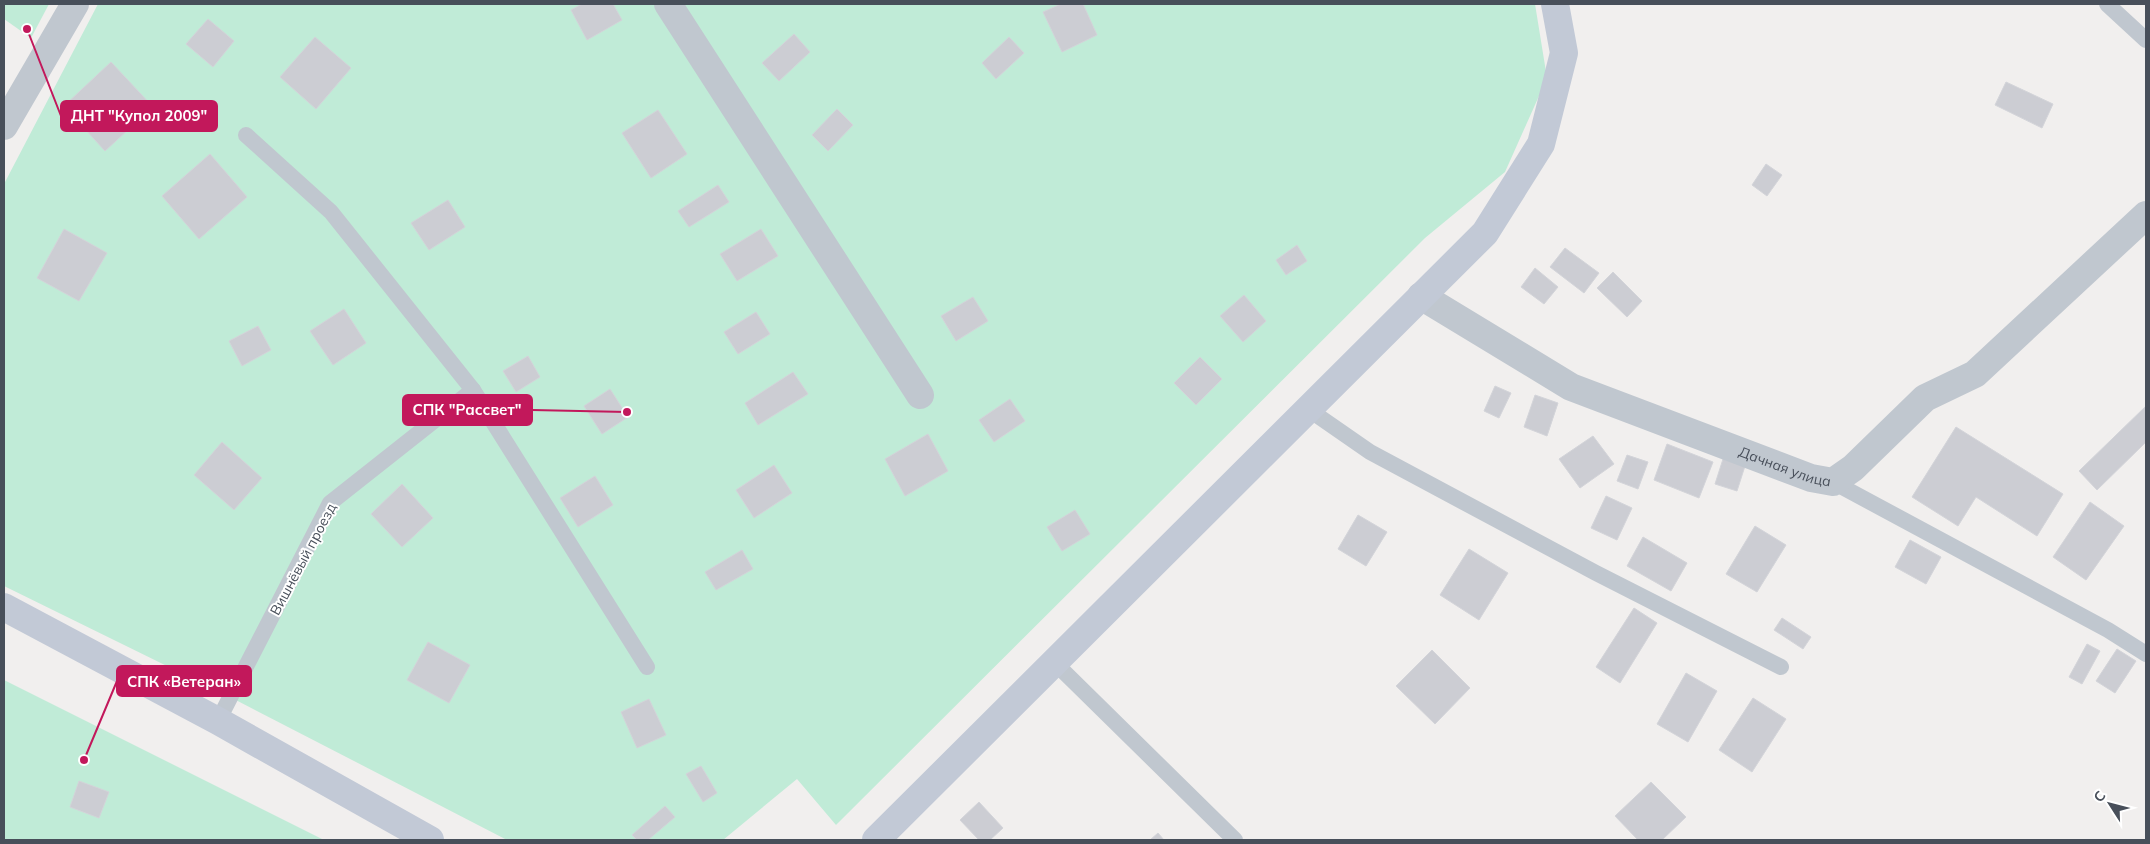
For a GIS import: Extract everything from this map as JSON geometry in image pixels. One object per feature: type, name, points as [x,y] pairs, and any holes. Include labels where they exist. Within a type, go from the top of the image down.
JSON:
[{"type":"street","points":[[4,126],[75,4]]},
{"type":"street","points":[[668,4],[920,395]]},
{"type":"street","points":[[876,840],[1485,233],[1541,144],[1564,53],[1555,4]]},
{"type":"street","name":"Дачная улица","points":[[1421,296],[1571,387],[1811,478],[1833,482],[1853,468],[1925,398],[1974,374],[2146,215]]},
{"type":"street","points":[[4,606],[218,721],[430,840]]},
{"type":"lane","points":[[2107,4],[2146,40]]},
{"type":"lane","points":[[246,135],[331,212],[474,390],[647,667]]},
{"type":"lane","name":"Вишнёвый проезд","points":[[218,721],[330,503],[474,390]]},
{"type":"lane","points":[[1308,409],[1378,456],[1596,573],[1781,667]]},
{"type":"lane","points":[[1833,482],[2108,630],[2146,654]]},
{"type":"lane","points":[[1054,662],[1235,840]]},
{"type":"green space","points":[[4,4],[49,4],[31,38],[4,19]]},
{"type":"green space","points":[[98,4],[1535,4],[1547,78],[1505,172],[1425,238],[836,825],[797,779],[723,840],[507,840],[230,697],[4,586],[4,184]]},
{"type":"green space","points":[[4,680],[324,840],[4,840]]},
{"type":"building","points":[[582,4],[613,4],[622,20],[587,40],[571,10]]},
{"type":"building","points":[[1061,4],[1083,4],[1097,35],[1062,52],[1043,12]]},
{"type":"building","points":[[208,19],[234,41],[213,67],[186,44]]},
{"type":"building","points":[[794,34],[810,52],[779,81],[762,63]]},
{"type":"building","points":[[315,37],[351,68],[316,109],[280,77]]},
{"type":"building","points":[[1009,37],[1024,53],[996,79],[982,63]]},
{"type":"building","points":[[111,62],[153,107],[105,151],[64,106]]},
{"type":"building","points":[[2006,82],[2053,104],[2042,128],[1995,105]]},
{"type":"building","points":[[837,109],[853,125],[828,151],[812,135]]},
{"type":"building","points":[[658,110],[687,154],[651,178],[622,133]]},
{"type":"building","points":[[210,154],[247,197],[199,239],[162,196]]},
{"type":"building","points":[[1766,164],[1782,175],[1767,196],[1752,185]]},
{"type":"building","points":[[718,185],[729,202],[689,227],[678,211]]},
{"type":"building","points":[[448,200],[465,227],[429,250],[411,223]]},
{"type":"building","points":[[64,229],[107,253],[79,301],[37,278]]},
{"type":"building","points":[[761,229],[778,256],[737,281],[720,254]]},
{"type":"building","points":[[1297,245],[1307,261],[1286,275],[1276,260]]},
{"type":"building","points":[[1565,248],[1599,273],[1584,293],[1550,267]]},
{"type":"building","points":[[1535,268],[1558,287],[1544,304],[1521,287]]},
{"type":"building","points":[[1613,272],[1642,301],[1627,317],[1597,288]]},
{"type":"building","points":[[1244,295],[1266,321],[1243,342],[1220,316]]},
{"type":"building","points":[[973,297],[988,321],[956,341],[941,316]]},
{"type":"building","points":[[344,309],[366,343],[333,365],[310,331]]},
{"type":"building","points":[[756,312],[770,334],[738,354],[724,332]]},
{"type":"building","points":[[258,326],[271,350],[242,366],[229,341]]},
{"type":"building","points":[[528,356],[540,377],[516,392],[503,371]]},
{"type":"building","points":[[1200,357],[1222,379],[1196,405],[1174,383]]},
{"type":"building","points":[[793,372],[808,394],[758,425],[745,403]]},
{"type":"building","points":[[1495,386],[1511,393],[1499,418],[1484,411]]},
{"type":"building","points":[[610,389],[628,417],[602,434],[584,406]]},
{"type":"building","points":[[1535,395],[1558,403],[1547,436],[1524,427]]},
{"type":"building","points":[[1010,399],[1025,421],[994,442],[979,420]]},
{"type":"building","points":[[2146,406],[2146,442],[2097,490],[2079,471]]},
{"type":"building","points":[[1956,427],[2063,494],[2037,536],[1976,497],[1958,526],[1912,497]]},
{"type":"building","points":[[928,434],[948,471],[905,496],[885,459]]},
{"type":"building","points":[[1593,436],[1614,464],[1580,488],[1559,459]]},
{"type":"building","points":[[222,442],[262,478],[234,510],[194,475]]},
{"type":"building","points":[[1667,444],[1713,462],[1699,498],[1654,480]]},
{"type":"building","points":[[1627,455],[1648,462],[1638,489],[1617,481]]},
{"type":"building","points":[[1723,459],[1745,466],[1737,491],[1715,484]]},
{"type":"building","points":[[774,465],[792,493],[754,518],[736,490]]},
{"type":"building","points":[[595,476],[613,505],[578,527],[560,498]]},
{"type":"building","points":[[402,484],[433,518],[402,547],[371,514]]},
{"type":"building","points":[[1606,496],[1632,508],[1617,540],[1591,528]]},
{"type":"building","points":[[2090,502],[2124,526],[2086,580],[2053,557]]},
{"type":"building","points":[[1075,510],[1090,534],[1062,551],[1047,527]]},
{"type":"building","points":[[1358,515],[1387,532],[1366,566],[1338,549]]},
{"type":"building","points":[[1755,526],[1786,545],[1757,592],[1726,574]]},
{"type":"building","points":[[1643,537],[1687,563],[1671,591],[1627,566]]},
{"type":"building","points":[[1910,540],[1941,557],[1926,584],[1895,567]]},
{"type":"building","points":[[1469,549],[1508,573],[1479,620],[1440,595]]},
{"type":"building","points":[[742,550],[753,569],[716,590],[705,572]]},
{"type":"building","points":[[1634,608],[1657,623],[1620,683],[1596,667]]},
{"type":"building","points":[[1782,618],[1811,637],[1803,649],[1774,630]]},
{"type":"building","points":[[428,642],[470,665],[449,703],[407,680]]},
{"type":"building","points":[[2087,644],[2100,651],[2082,684],[2069,677]]},
{"type":"building","points":[[2117,649],[2136,661],[2115,693],[2096,681]]},
{"type":"building","points":[[1432,650],[1470,688],[1435,724],[1396,686]]},
{"type":"building","points":[[1686,673],[1717,691],[1688,742],[1657,724]]},
{"type":"building","points":[[1753,698],[1786,719],[1752,772],[1719,750]]},
{"type":"building","points":[[649,699],[666,735],[637,748],[621,712]]},
{"type":"building","points":[[701,766],[717,793],[703,802],[686,774]]},
{"type":"building","points":[[79,781],[109,792],[99,818],[70,807]]},
{"type":"building","points":[[1651,782],[1686,817],[1662,840],[1638,840],[1615,816]]},
{"type":"building","points":[[979,802],[1003,828],[990,840],[979,840],[960,820]]},
{"type":"building","points":[[665,806],[675,817],[648,840],[637,840],[632,835]]},
{"type":"building","points":[[1158,833],[1164,840],[1150,840]]},
{"type":"place","name":"ДНТ \"Купол 2009\"","points":[[27,29]]},
{"type":"place","name":"СПК \"Рассвет\"","points":[[627,412]]},
{"type":"place","name":"СПК «Ветеран»","points":[[84,760]]}]
